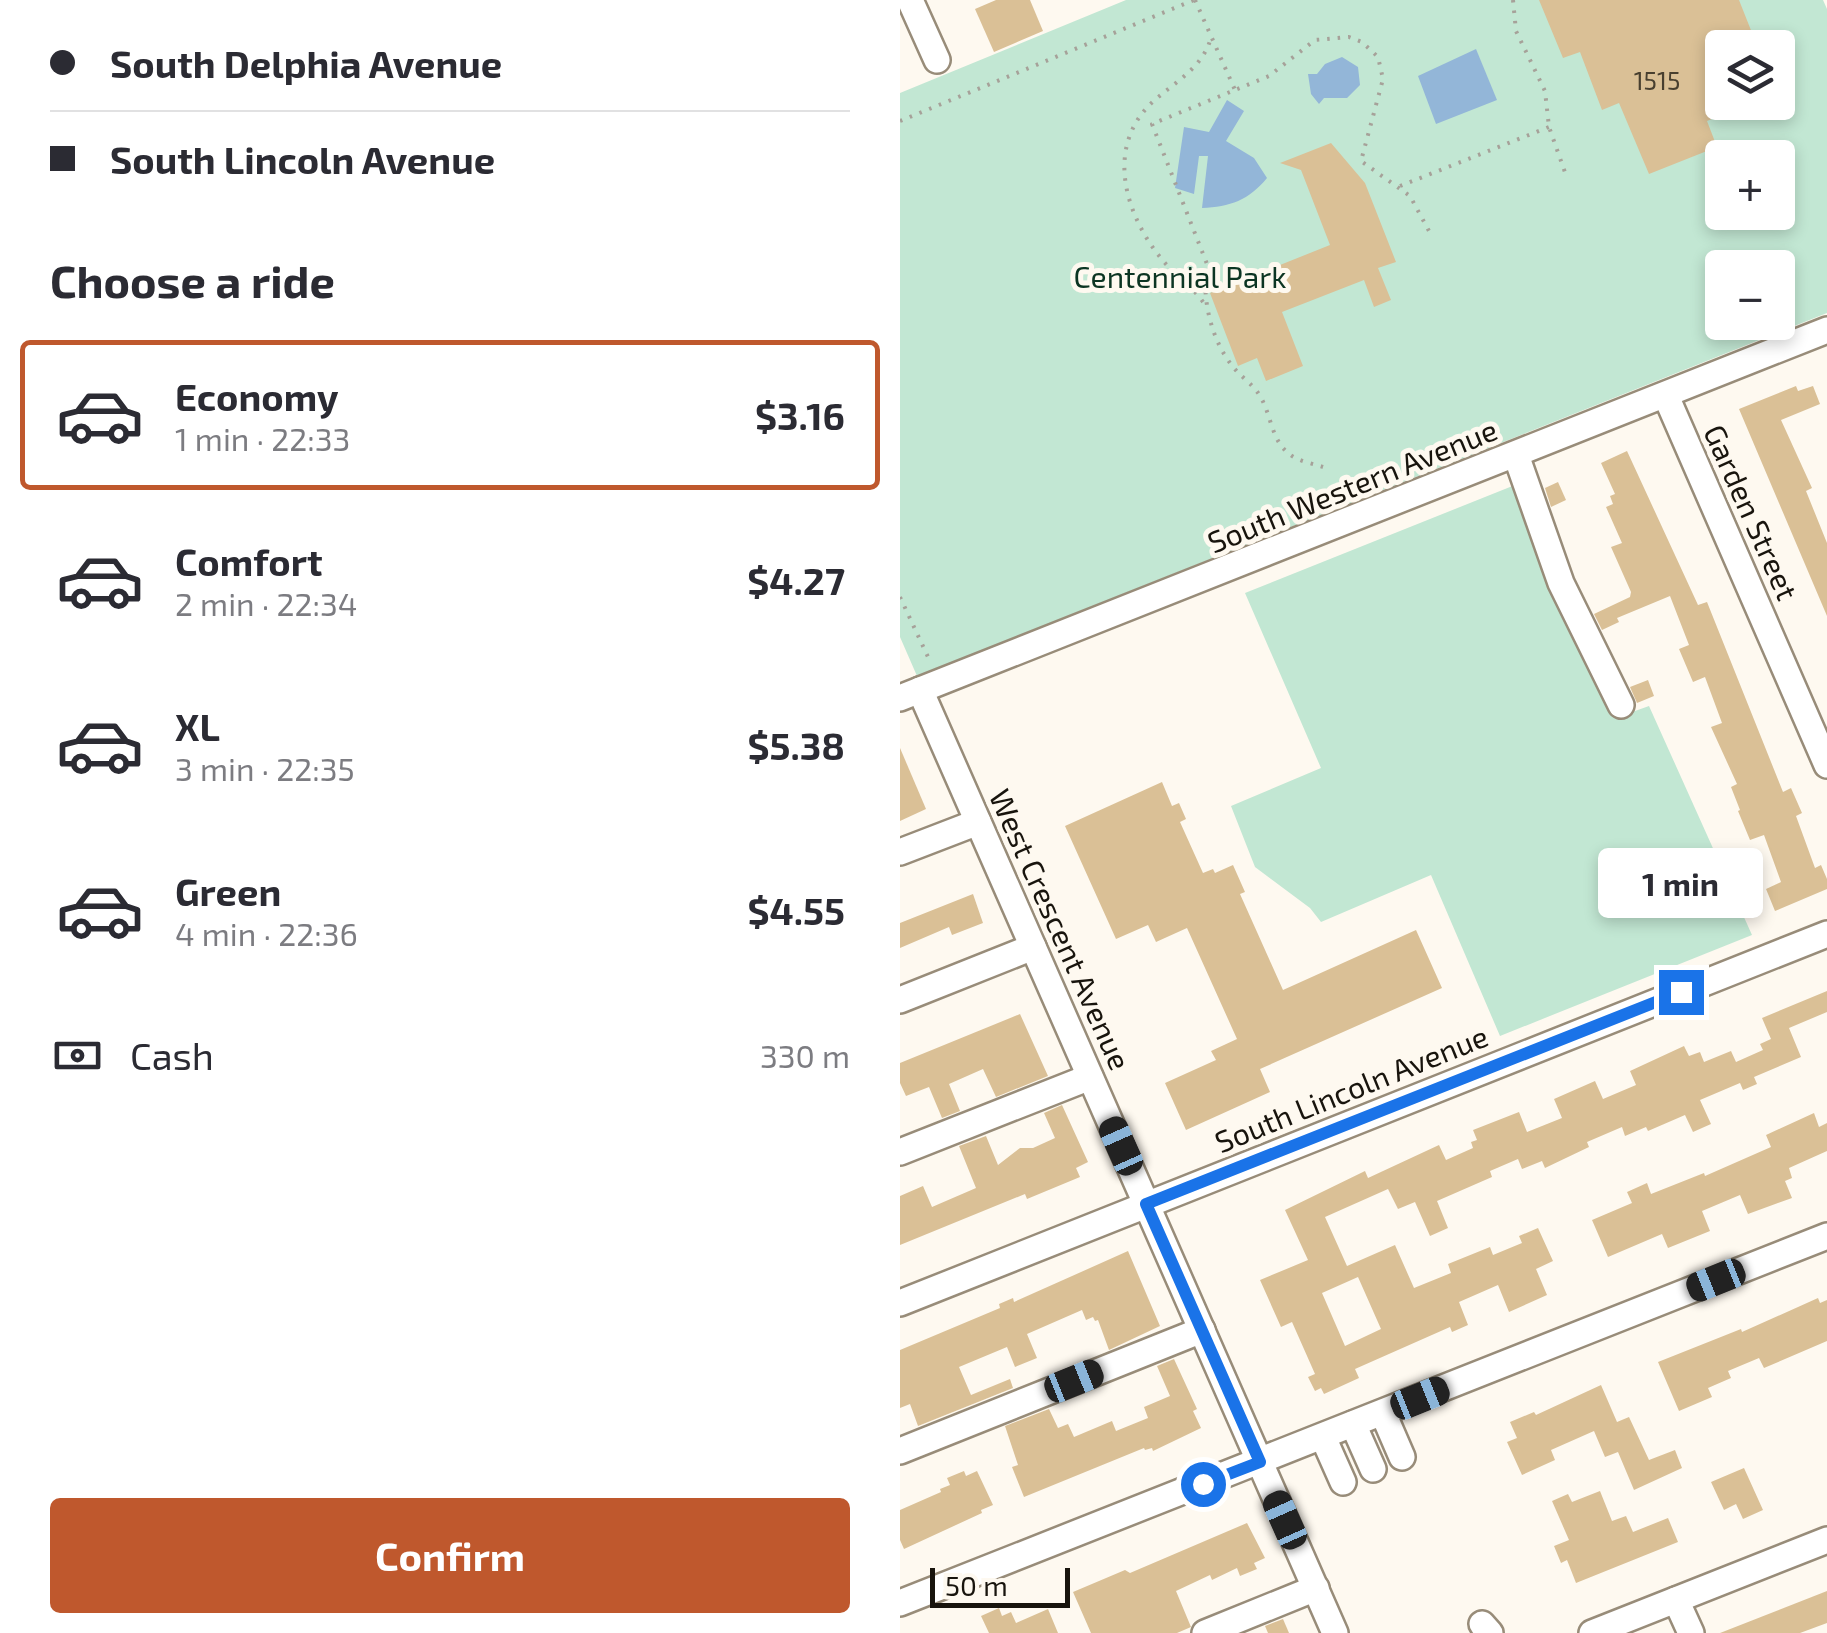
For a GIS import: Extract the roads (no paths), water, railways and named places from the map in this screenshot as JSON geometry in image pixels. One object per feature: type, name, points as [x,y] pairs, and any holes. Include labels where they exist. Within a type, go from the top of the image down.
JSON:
[{"type":"street","points":[[910,0],[937,60]]},
{"type":"street","name":"South Western Avenue","points":[[910,694],[1666,396],[1823,341]]},
{"type":"street","name":"Garden Street","points":[[1666,396],[1827,765]]},
{"type":"street","points":[[1516,455],[1562,584],[1621,705]]},
{"type":"street","name":"West Crescent Avenue","points":[[910,694],[978,822],[1335,1633]]},
{"type":"street","points":[[900,852],[978,822]]},
{"type":"street","name":"South Lincoln Avenue","points":[[900,1303],[1827,934]]},
{"type":"street","points":[[900,1000],[1033,947]]},
{"type":"street","points":[[900,1152],[1090,1077]]},
{"type":"street","points":[[900,1603],[1827,1236]]},
{"type":"street","points":[[900,1451],[1202,1330]]},
{"type":"street","points":[[1383,1413],[1402,1457]]},
{"type":"street","points":[[1354,1424],[1373,1470]]},
{"type":"street","points":[[1323,1436],[1343,1482]]},
{"type":"street","points":[[1592,1633],[1827,1540]]},
{"type":"street","points":[[1205,1633],[1316,1588]]},
{"type":"street","points":[[1676,1600],[1691,1633]]},
{"type":"water","points":[[1476,49],[1497,100],[1436,124],[1418,76]]},
{"type":"water","points":[[1342,57],[1358,67],[1360,85],[1347,98],[1324,98],[1319,104],[1311,94],[1308,74],[1317,74],[1325,64]]},
{"type":"water","points":[[1227,100],[1244,111],[1226,141],[1254,158],[1267,178],[1238,201],[1202,208],[1208,156],[1199,156],[1194,194],[1175,188],[1184,127],[1209,132]]},
{"type":"park label","name":"Centennial Park","points":[[1180,276]]}]
